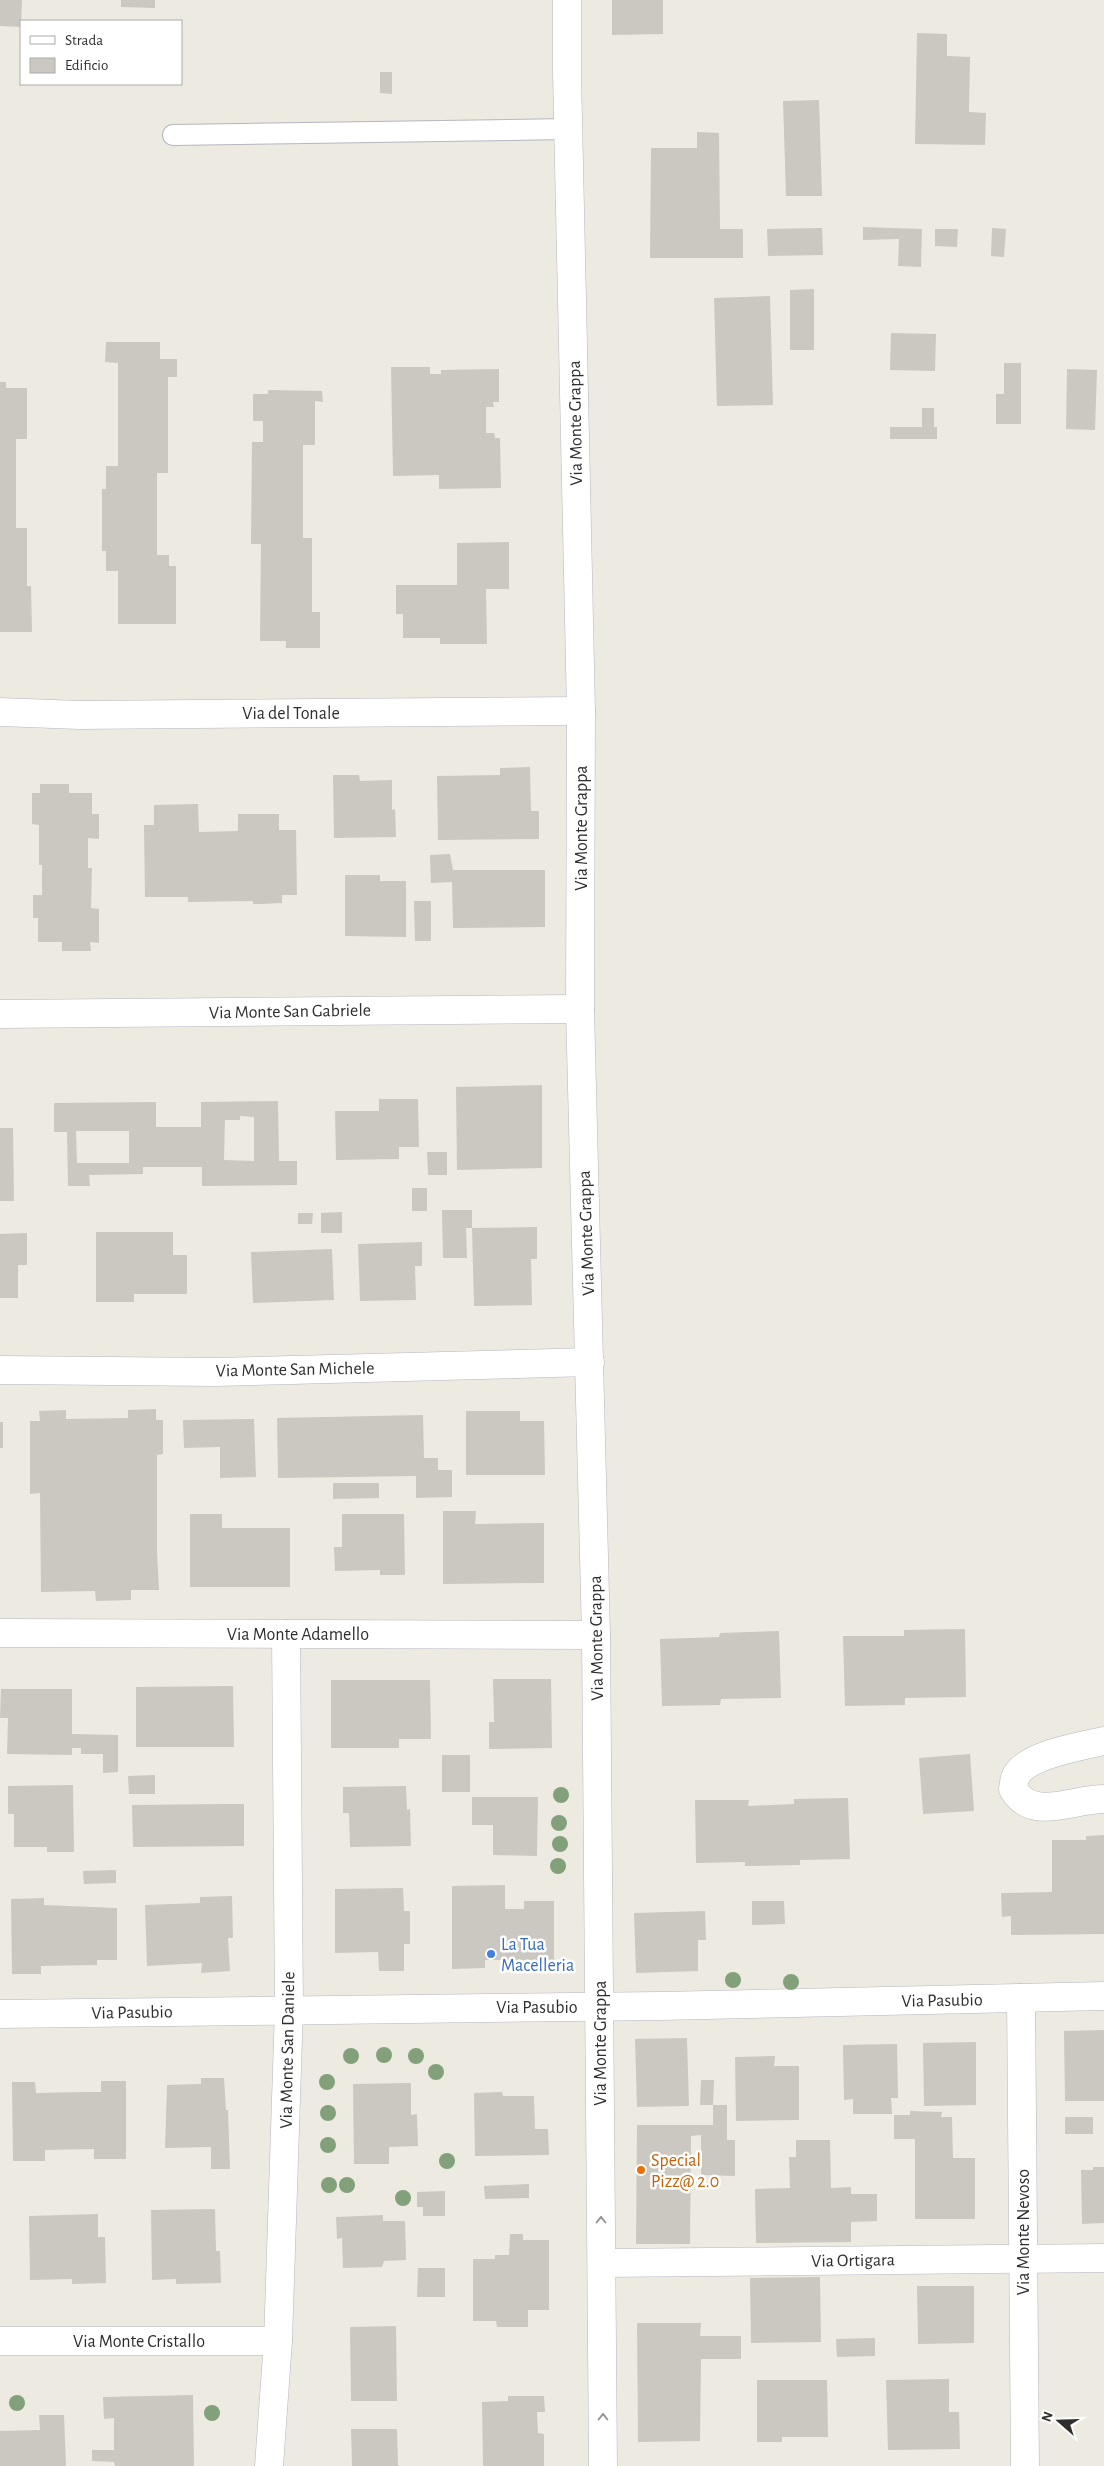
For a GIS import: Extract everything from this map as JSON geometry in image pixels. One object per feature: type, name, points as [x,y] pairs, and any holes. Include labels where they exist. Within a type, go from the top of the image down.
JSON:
[{"type":"street","name":"Via Monte Grappa","points":[[567,0],[568,129],[581,711],[580,1009],[596,1635],[603,2466]]},
{"type":"street","name":"Via del Tonale","points":[[0,712],[79,715],[581,711]]},
{"type":"street","name":"Via Monte San Gabriele","points":[[0,1014],[580,1009]]},
{"type":"street","name":"Via Monte San Michele","points":[[0,1370],[215,1372],[590,1362]]},
{"type":"street","name":"Via Monte Adamello","points":[[0,1633],[596,1635]]},
{"type":"street","name":"Via Monte San Daniele","points":[[269,2466],[278,2342],[289,2009],[286,1634]]},
{"type":"street","points":[[1104,1742],[1077,1747],[1030,1761],[1017,1774],[1013,1789],[1019,1800],[1031,1807],[1104,1800]]},
{"type":"street","name":"Via Pasubio","points":[[0,2014],[600,2006],[1104,1996]]},
{"type":"street","name":"Via Monte Nevoso","points":[[1021,1998],[1025,2466]]},
{"type":"street","name":"Via Ortigara","points":[[602,2263],[1104,2258]]},
{"type":"street","name":"Via Monte Cristallo","points":[[0,2341],[278,2342]]},
{"type":"lane","points":[[173,135],[568,129]]},
{"type":"building","points":[[0,0],[22,0],[20,27],[0,26]]},
{"type":"building","points":[[121,0],[155,0],[155,8],[121,7]]},
{"type":"building","points":[[612,0],[663,0],[663,34],[612,35]]},
{"type":"building","points":[[917,33],[947,34],[947,56],[970,57],[969,112],[986,113],[985,145],[915,144]]},
{"type":"building","points":[[380,72],[392,72],[392,94],[380,93]]},
{"type":"building","points":[[819,100],[822,196],[786,196],[783,101]]},
{"type":"building","points":[[697,132],[719,133],[720,229],[743,229],[743,258],[650,258],[651,148],[697,148]]},
{"type":"building","points":[[863,227],[922,229],[921,267],[898,266],[899,239],[863,240]]},
{"type":"building","points":[[822,228],[823,255],[768,256],[767,229]]},
{"type":"building","points":[[992,228],[1006,229],[1004,257],[991,256]]},
{"type":"building","points":[[935,229],[958,229],[957,247],[935,246]]},
{"type":"building","points":[[814,289],[814,350],[790,350],[790,290]]},
{"type":"building","points":[[770,296],[773,405],[717,406],[714,298]]},
{"type":"building","points":[[891,333],[936,334],[935,371],[890,370]]},
{"type":"building","points":[[106,342],[160,342],[160,359],[177,359],[177,377],[168,377],[168,473],[157,473],[157,555],[169,555],[169,566],[176,566],[176,624],[118,624],[118,571],[106,571],[106,551],[102,551],[102,489],[106,489],[106,466],[118,466],[118,363],[105,362]]},
{"type":"building","points":[[1004,363],[1021,363],[1021,424],[996,424],[996,394],[1004,394]]},
{"type":"building","points":[[391,367],[430,367],[430,374],[441,374],[441,370],[499,369],[499,402],[493,402],[494,407],[486,407],[486,433],[494,433],[495,438],[500,438],[501,488],[439,489],[439,475],[393,476]]},
{"type":"building","points":[[1067,369],[1097,370],[1095,430],[1066,429]]},
{"type":"building","points":[[0,382],[6,382],[6,388],[27,388],[27,439],[16,439],[16,528],[27,528],[27,586],[31,586],[32,632],[0,632]]},
{"type":"building","points":[[268,390],[322,391],[323,402],[315,401],[315,445],[303,445],[303,538],[312,538],[312,612],[320,612],[320,648],[286,648],[286,641],[260,641],[261,544],[251,544],[252,442],[263,442],[263,421],[253,421],[253,394],[268,394]]},
{"type":"building","points":[[922,408],[934,408],[934,427],[937,427],[937,439],[890,439],[890,427],[922,427]]},
{"type":"building","points":[[509,542],[509,589],[486,589],[487,644],[440,644],[440,638],[403,638],[403,614],[396,614],[396,585],[457,585],[457,543]]},
{"type":"building","points":[[530,767],[531,811],[539,811],[539,839],[438,840],[437,776],[500,775],[500,768]]},
{"type":"building","points":[[333,775],[359,775],[360,781],[392,780],[392,810],[395,809],[396,837],[334,838]]},
{"type":"building","points":[[40,784],[69,784],[69,793],[92,793],[92,814],[99,814],[99,839],[88,838],[88,868],[92,868],[91,908],[99,909],[99,943],[90,942],[91,951],[62,951],[62,942],[38,942],[38,918],[33,918],[33,895],[42,895],[42,865],[39,865],[39,825],[32,824],[32,793],[40,793]]},
{"type":"building","points":[[198,804],[199,832],[238,831],[238,814],[279,814],[279,830],[296,830],[297,895],[282,895],[282,903],[261,904],[253,904],[253,901],[188,902],[188,897],[145,897],[144,825],[154,825],[154,805]]},
{"type":"building","points":[[450,854],[453,870],[545,870],[545,927],[453,928],[452,882],[431,883],[430,855]]},
{"type":"building","points":[[345,875],[380,875],[380,881],[406,881],[406,937],[345,936]]},
{"type":"building","points":[[414,901],[431,901],[431,941],[415,941]]},
{"type":"building","points":[[542,1085],[542,1168],[457,1170],[456,1087]]},
{"type":"building","points":[[379,1099],[418,1099],[419,1147],[399,1147],[399,1159],[336,1160],[335,1111],[379,1111]]},
{"type":"building","points":[[278,1101],[279,1161],[297,1161],[297,1185],[202,1186],[202,1167],[143,1167],[143,1174],[89,1175],[90,1186],[68,1186],[67,1132],[54,1132],[54,1103],[156,1102],[156,1127],[201,1127],[201,1102]],"holes":[[[240,1116],[254,1117],[254,1161],[224,1160],[225,1120],[240,1120]],[[76,1131],[129,1131],[129,1163],[77,1163]]]},
{"type":"building","points":[[0,1128],[13,1128],[14,1201],[0,1201]]},
{"type":"building","points":[[427,1152],[447,1152],[447,1175],[428,1175]]},
{"type":"building","points":[[412,1188],[427,1188],[427,1211],[412,1211]]},
{"type":"building","points":[[442,1210],[472,1210],[472,1228],[466,1228],[467,1258],[443,1258]]},
{"type":"building","points":[[342,1212],[342,1233],[321,1233],[321,1213]]},
{"type":"building","points":[[298,1213],[313,1213],[312,1224],[298,1224]]},
{"type":"building","points":[[537,1227],[537,1259],[531,1259],[532,1305],[474,1306],[472,1228]]},
{"type":"building","points":[[96,1232],[173,1232],[173,1255],[187,1255],[187,1294],[134,1294],[134,1302],[96,1302]]},
{"type":"building","points":[[27,1233],[27,1265],[18,1265],[18,1298],[0,1298],[0,1234]]},
{"type":"building","points":[[422,1242],[422,1266],[415,1266],[416,1300],[360,1301],[358,1244]]},
{"type":"building","points":[[332,1249],[334,1300],[253,1303],[251,1252]]},
{"type":"building","points":[[156,1409],[156,1420],[163,1420],[163,1454],[157,1455],[159,1590],[131,1590],[131,1600],[96,1601],[95,1591],[41,1592],[40,1493],[30,1494],[30,1421],[40,1421],[39,1411],[66,1410],[66,1419],[128,1418],[128,1410]]},
{"type":"building","points":[[466,1411],[520,1411],[520,1421],[544,1421],[545,1475],[466,1475]]},
{"type":"building","points":[[423,1415],[424,1458],[438,1458],[438,1470],[452,1470],[452,1497],[416,1498],[416,1476],[278,1478],[277,1418]]},
{"type":"building","points":[[254,1419],[256,1477],[220,1478],[220,1447],[184,1448],[183,1420]]},
{"type":"building","points":[[0,1422],[3,1422],[3,1448],[0,1448]]},
{"type":"building","points":[[333,1483],[379,1483],[379,1498],[333,1499]]},
{"type":"building","points":[[443,1511],[476,1511],[475,1524],[544,1523],[544,1583],[443,1584]]},
{"type":"building","points":[[190,1514],[222,1514],[222,1528],[290,1528],[290,1587],[190,1587]]},
{"type":"building","points":[[342,1514],[404,1514],[405,1575],[380,1575],[380,1570],[335,1571],[334,1547],[342,1547]]},
{"type":"building","points":[[965,1629],[966,1697],[905,1698],[905,1705],[845,1706],[843,1636],[904,1636],[904,1630]]},
{"type":"building","points":[[779,1631],[781,1698],[721,1699],[720,1705],[662,1706],[660,1639],[719,1637],[720,1633]]},
{"type":"building","points":[[493,1679],[551,1679],[552,1748],[489,1749],[489,1722],[494,1722]]},
{"type":"building","points":[[331,1680],[430,1680],[431,1739],[399,1739],[399,1748],[331,1748]]},
{"type":"building","points":[[233,1686],[234,1747],[136,1747],[136,1687]]},
{"type":"building","points":[[1,1689],[72,1689],[72,1734],[118,1735],[118,1772],[103,1773],[103,1754],[81,1754],[81,1748],[72,1748],[72,1755],[7,1754],[8,1718],[0,1718]]},
{"type":"building","points":[[970,1754],[974,1811],[923,1814],[919,1758]]},
{"type":"building","points":[[442,1755],[470,1755],[470,1792],[442,1792]]},
{"type":"building","points":[[155,1775],[155,1794],[129,1794],[128,1776]]},
{"type":"building","points":[[73,1785],[74,1852],[47,1852],[47,1847],[14,1847],[14,1814],[8,1814],[8,1786]]},
{"type":"building","points":[[406,1786],[407,1810],[410,1809],[411,1846],[350,1847],[349,1813],[343,1813],[343,1787]]},
{"type":"building","points":[[472,1797],[538,1797],[537,1856],[493,1855],[493,1825],[472,1825]]},
{"type":"building","points":[[848,1798],[850,1859],[800,1860],[800,1865],[745,1866],[745,1862],[696,1863],[695,1800],[749,1800],[748,1806],[794,1804],[794,1799]]},
{"type":"building","points":[[244,1804],[244,1846],[133,1847],[132,1805]]},
{"type":"building","points":[[1104,1835],[1104,1934],[1011,1935],[1011,1916],[1002,1917],[1001,1893],[1052,1892],[1052,1840],[1086,1840],[1086,1836]]},
{"type":"building","points":[[116,1870],[116,1883],[84,1884],[83,1871]]},
{"type":"building","points":[[505,1885],[505,1909],[524,1909],[524,1901],[554,1901],[554,1967],[524,1968],[524,1960],[485,1960],[485,1968],[452,1969],[452,1886]]},
{"type":"building","points":[[403,1888],[404,1911],[410,1911],[410,1944],[404,1944],[404,1971],[379,1971],[378,1952],[335,1953],[335,1889]]},
{"type":"building","points":[[232,1896],[233,1938],[228,1938],[230,1971],[201,1973],[202,1963],[147,1966],[145,1905],[200,1903],[200,1897]]},
{"type":"building","points":[[44,1898],[44,1905],[117,1908],[117,1960],[97,1960],[97,1965],[41,1966],[41,1974],[12,1974],[11,1899]]},
{"type":"building","points":[[752,1901],[784,1901],[785,1924],[752,1925]]},
{"type":"building","points":[[705,1911],[706,1940],[698,1940],[698,1971],[636,1973],[634,1913]]},
{"type":"building","points":[[1104,2030],[1104,2101],[1065,2101],[1064,2031]]},
{"type":"building","points":[[687,2038],[689,2106],[637,2107],[635,2039]]},
{"type":"building","points":[[976,2042],[976,2105],[924,2106],[923,2043]]},
{"type":"building","points":[[897,2044],[898,2098],[891,2098],[892,2114],[853,2114],[853,2099],[844,2100],[843,2045]]},
{"type":"building","points":[[775,2056],[774,2066],[799,2066],[799,2120],[736,2121],[735,2057]]},
{"type":"building","points":[[201,2078],[224,2078],[226,2110],[228,2110],[230,2169],[211,2169],[211,2147],[165,2148],[167,2085],[201,2084]]},
{"type":"building","points":[[701,2080],[714,2080],[713,2105],[700,2105]]},
{"type":"building","points":[[101,2081],[126,2081],[126,2159],[94,2159],[94,2149],[45,2150],[45,2161],[13,2161],[12,2082],[35,2082],[36,2093],[101,2092]]},
{"type":"building","points":[[411,2083],[411,2115],[417,2114],[418,2146],[389,2147],[389,2164],[354,2164],[353,2084]]},
{"type":"building","points":[[502,2092],[503,2096],[534,2096],[535,2129],[548,2129],[549,2155],[475,2156],[474,2093]]},
{"type":"building","points":[[713,2105],[727,2105],[727,2140],[735,2140],[735,2176],[701,2175],[701,2135],[691,2136],[690,2244],[636,2244],[637,2125],[713,2125]]},
{"type":"building","points":[[910,2111],[942,2112],[941,2117],[952,2117],[953,2158],[975,2158],[975,2219],[915,2219],[915,2139],[894,2139],[894,2115],[910,2115]]},
{"type":"building","points":[[1065,2117],[1093,2117],[1093,2134],[1065,2134]]},
{"type":"building","points":[[796,2140],[830,2140],[831,2188],[851,2187],[851,2194],[877,2194],[877,2221],[851,2222],[851,2242],[756,2243],[755,2189],[790,2188],[789,2157],[796,2157]]},
{"type":"building","points":[[1093,2167],[1104,2167],[1104,2223],[1082,2224],[1081,2170],[1093,2170]]},
{"type":"building","points":[[529,2184],[529,2198],[485,2199],[484,2186]]},
{"type":"building","points":[[445,2191],[445,2216],[423,2216],[423,2207],[417,2207],[417,2192]]},
{"type":"building","points":[[215,2209],[216,2251],[220,2251],[221,2283],[176,2284],[176,2279],[152,2280],[151,2210]]},
{"type":"building","points":[[98,2214],[98,2237],[105,2237],[106,2283],[72,2284],[72,2279],[30,2280],[29,2216]]},
{"type":"building","points":[[383,2215],[383,2221],[405,2221],[406,2260],[384,2261],[382,2267],[343,2268],[342,2238],[337,2239],[336,2217]]},
{"type":"building","points":[[510,2234],[523,2234],[523,2240],[549,2240],[549,2310],[528,2310],[528,2327],[497,2327],[496,2321],[473,2321],[473,2259],[495,2259],[495,2255],[509,2255]]},
{"type":"building","points":[[418,2268],[445,2268],[445,2297],[417,2297]]},
{"type":"building","points":[[820,2277],[821,2342],[751,2343],[750,2278]]},
{"type":"building","points":[[917,2286],[974,2286],[974,2343],[918,2344]]},
{"type":"building","points":[[637,2323],[701,2323],[700,2336],[741,2336],[741,2359],[701,2359],[700,2441],[638,2442]]},
{"type":"building","points":[[396,2326],[397,2401],[351,2401],[350,2327]]},
{"type":"building","points":[[875,2338],[875,2356],[837,2357],[836,2339]]},
{"type":"building","points":[[949,2379],[949,2412],[959,2412],[960,2449],[888,2450],[886,2380]]},
{"type":"building","points":[[757,2380],[827,2380],[828,2437],[782,2437],[782,2442],[757,2442]]},
{"type":"building","points":[[193,2395],[194,2466],[115,2466],[114,2462],[92,2461],[92,2450],[114,2450],[114,2418],[104,2419],[103,2397]]},
{"type":"building","points":[[508,2396],[544,2396],[545,2412],[537,2412],[538,2433],[544,2434],[544,2466],[483,2466],[482,2402],[508,2401]]},
{"type":"building","points":[[39,2415],[64,2415],[66,2466],[0,2466],[0,2431],[40,2430]]},
{"type":"building","points":[[351,2429],[397,2429],[398,2466],[352,2466]]},
{"type":"place","name":"La Tua Macelleria","points":[[491,1954]]},
{"type":"place","name":"Special Pizz@ 2.0","points":[[641,2170]]}]
